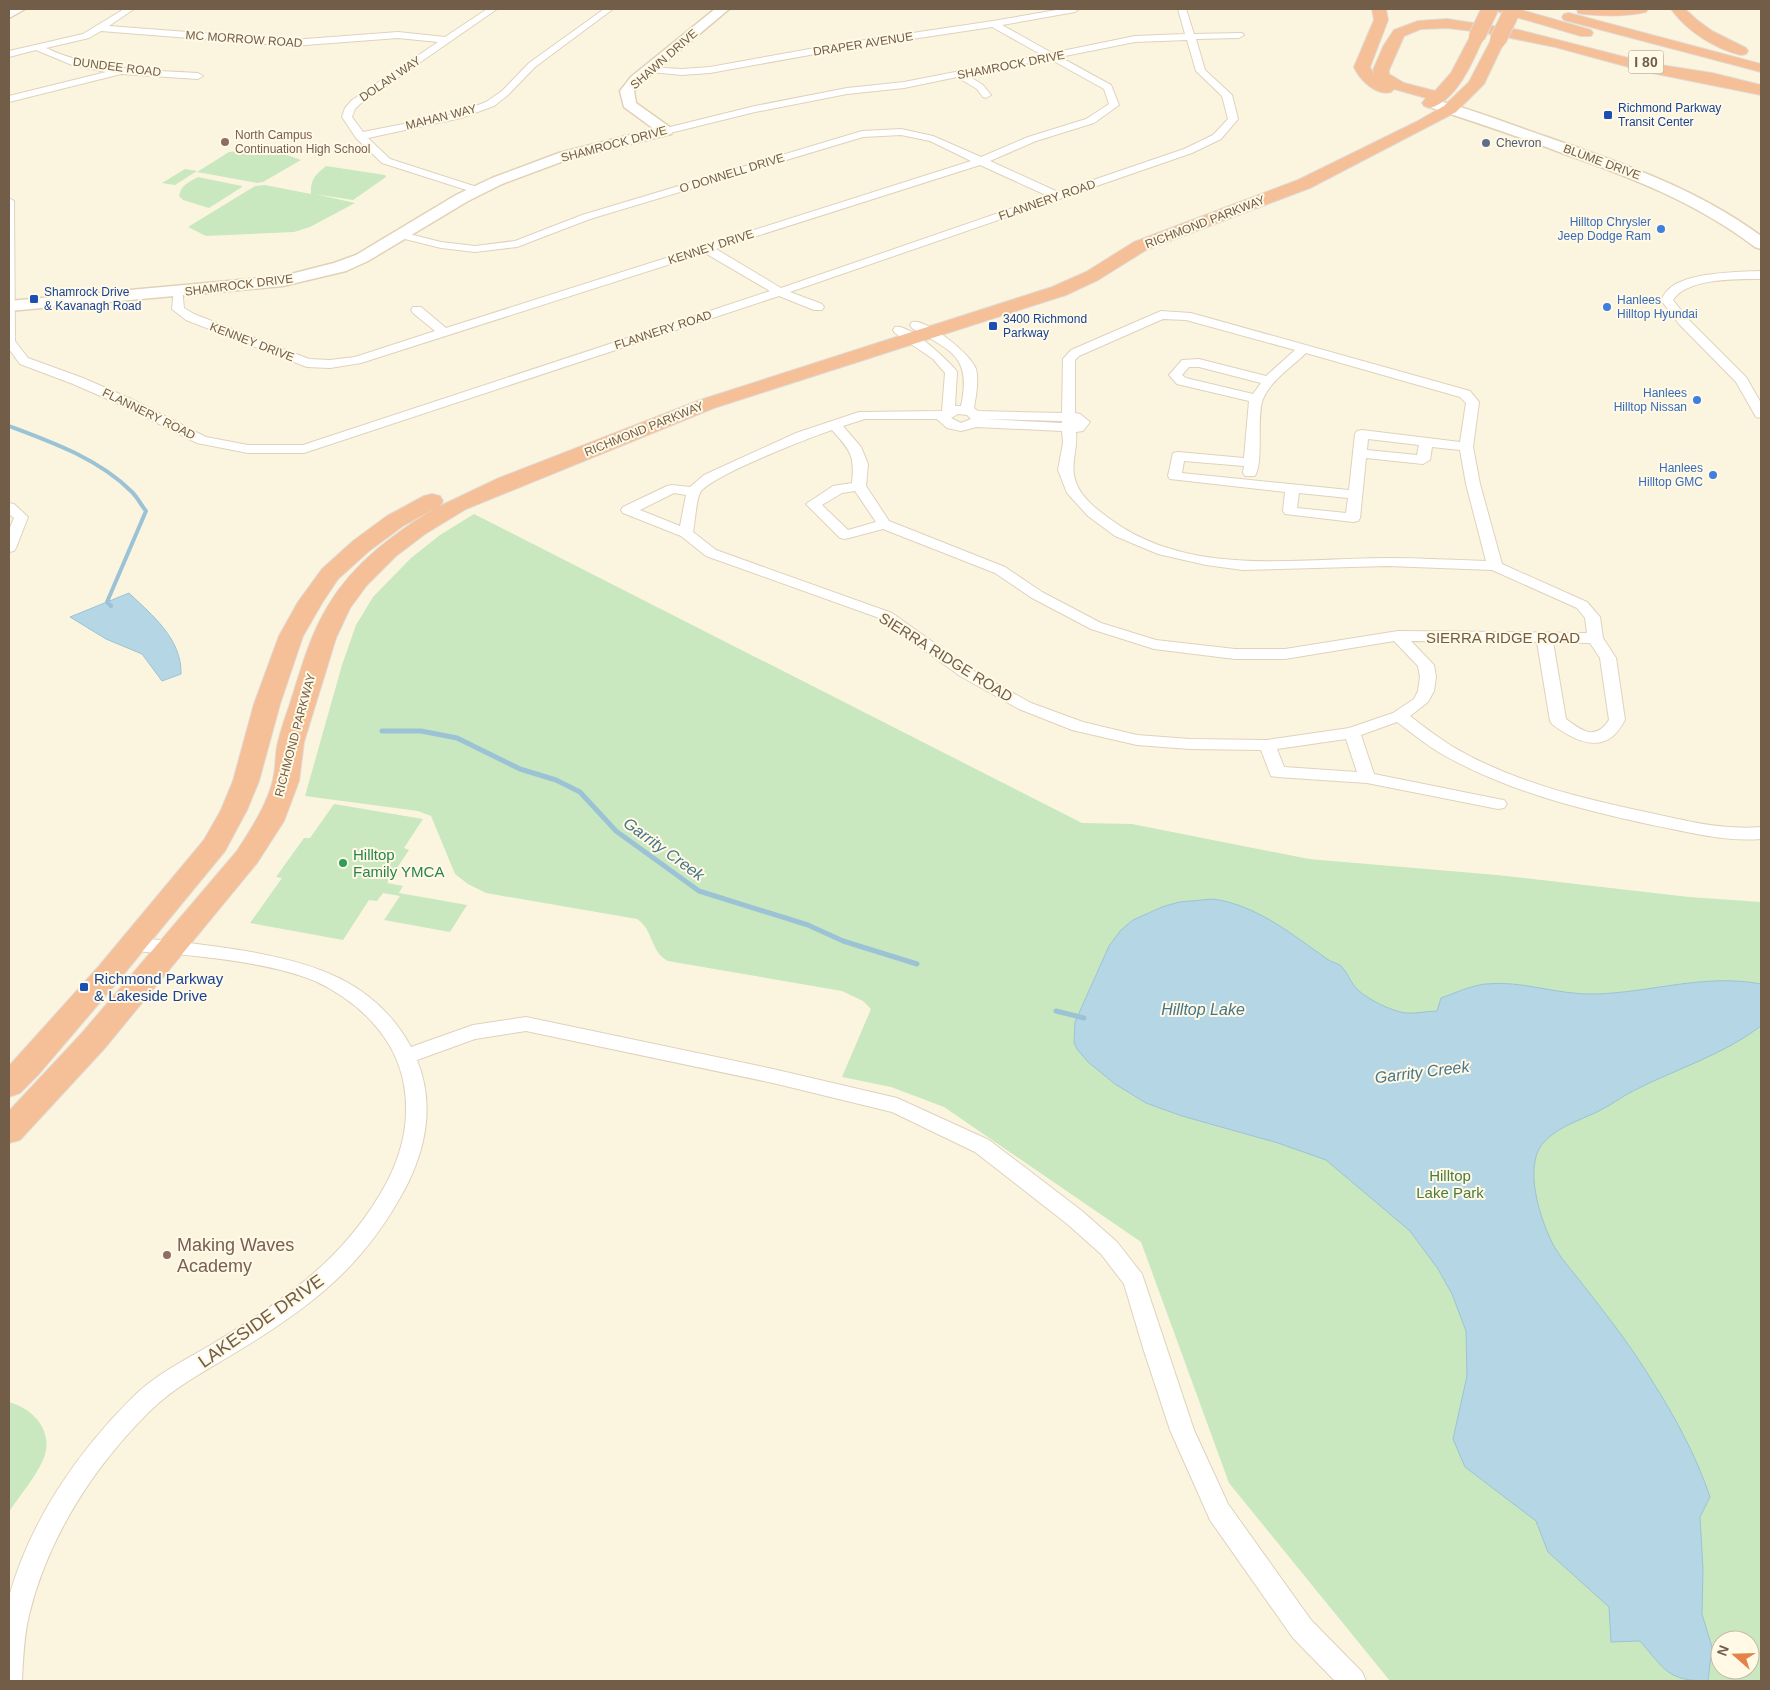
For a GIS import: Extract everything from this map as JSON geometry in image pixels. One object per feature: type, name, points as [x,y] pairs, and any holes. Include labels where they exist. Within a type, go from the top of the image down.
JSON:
[{"type":"highway","points":[[1379,9],[1381,20],[1362,67],[1364,72],[1372,81],[1394,92],[1444,103]]},
{"type":"highway","name":"I 80","points":[[1540,9],[1637,37],[1761,68]]},
{"type":"highway","points":[[1574,9],[1614,12],[1641,9]]},
{"type":"highway","points":[[1678,9],[1689,22],[1707,36],[1741,51],[1761,57]]},
{"type":"highway","points":[[1503,10],[1588,36],[1761,81]]},
{"type":"highway","name":"RICHMOND PARKWAY","points":[[9,1085],[27,1067],[215,845],[234,810],[246,780],[267,704],[291,636],[310,602],[330,574],[361,546],[395,521],[490,474],[682,397],[785,362],[1016,306],[1059,291],[1092,276],[1140,246],[1168,234],[1304,184],[1422,126],[1444,103],[1448,90],[1478,36],[1503,10]]},
{"type":"highway","name":"RICHMOND PARKWAY","points":[[1348,145],[1411,112],[1444,103],[1476,84],[1498,40],[1503,10]]},
{"type":"highway","name":"I 80","points":[[1472,11],[1644,61],[1761,90]]},
{"type":"highway","points":[[1444,103],[1388,81],[1382,76],[1381,70],[1399,33],[1408,29],[1434,24],[1468,24],[1531,37],[1647,67],[1729,83]]},
{"type":"highway","points":[[1384,66],[1390,76],[1396,80],[1420,85],[1445,78],[1463,66]]},
{"type":"highway","points":[[1394,92],[1411,112]]},
{"type":"highway","name":"RICHMOND PARKWAY","points":[[1104,249],[1146,229],[1236,197],[1322,156]]},
{"type":"highway","name":"RICHMOND PARKWAY","points":[[9,1131],[74,1062],[247,857],[270,821],[286,781],[291,742],[324,638],[339,606],[359,580],[388,551],[417,529],[458,504],[507,483],[707,404],[830,363],[1041,285],[1075,266]]},
{"type":"street","points":[[9,14],[19,9]]},
{"type":"street","points":[[9,54],[76,39],[101,28],[130,9]]},
{"type":"street","name":"DOLAN WAY","points":[[476,190],[392,164],[381,157],[360,136],[347,120],[347,114],[350,108],[493,9]]},
{"type":"street","name":"MAHAN WAY","points":[[360,136],[457,116],[490,104],[505,93],[532,65],[609,9]]},
{"type":"street","name":"SHAWN DRIVE","points":[[666,131],[637,112],[630,104],[627,96],[630,86],[723,9]]},
{"type":"street","name":"DRAPER AVENUE","points":[[650,69],[682,72],[710,70],[832,48],[993,24],[1074,9]]},
{"type":"street","name":"FLANNERY ROAD","points":[[9,201],[9,341],[24,361],[110,395],[202,440],[248,449],[304,448],[780,292],[1188,151],[1218,137],[1234,119],[1227,95],[1201,71],[1189,37],[1182,9]]},
{"type":"street","name":"KENNEY DRIVE","points":[[178,292],[178,309],[190,318],[307,363],[330,364],[357,360],[981,160],[1032,139],[1090,121],[1114,105],[1108,87],[993,24]]},
{"type":"street","name":"MC MORROW ROAD","points":[[101,28],[292,44],[398,35],[447,40]]},
{"type":"street","name":"SHAMROCK DRIVE","points":[[9,306],[283,281],[340,267],[362,258],[476,190],[557,159],[755,109],[847,91],[904,85],[960,75],[1135,39],[1239,35]]},
{"type":"street","name":"DUNDEE ROAD","points":[[39,48],[54,57],[75,64],[198,76]]},
{"type":"street","points":[[9,99],[97,78],[122,70]]},
{"type":"street","points":[[960,75],[980,87],[986,95]]},
{"type":"street","name":"BLUME DRIVE","points":[[1444,103],[1669,178],[1733,209],[1761,226]]},
{"type":"street","name":"BLUME DRIVE","points":[[1444,103],[1658,183],[1715,211],[1761,244]]},
{"type":"street","name":"O DONNELL DRIVE","points":[[401,235],[440,245],[475,249],[517,244],[586,217],[862,134],[901,132],[933,139],[1056,196]]},
{"type":"street","points":[[707,249],[780,292],[801,302],[818,307]]},
{"type":"street","points":[[1761,275],[1694,281],[1671,292],[1666,300],[1683,321],[1740,380],[1761,414]]},
{"type":"street","points":[[417,310],[444,332]]},
{"type":"street","points":[[1161,316],[1187,316],[1465,394],[1473,402],[1472,422],[1466,447],[1473,484],[1494,566],[1388,562],[1243,566],[1206,561],[1163,551],[1120,533],[1093,513],[1072,490],[1065,470],[1070,443],[1068,422],[1069,359],[1075,353],[1161,316]]},
{"type":"street","points":[[914,332],[959,353],[969,365],[973,416]]},
{"type":"street","points":[[914,332],[951,372],[946,416]]},
{"type":"street","points":[[1248,483],[1252,463],[1256,399],[1269,381],[1304,349]]},
{"type":"street","points":[[1256,399],[1182,381],[1175,375],[1186,363],[1199,362],[1269,381]]},
{"type":"street","points":[[686,533],[693,492],[709,478],[801,436],[838,424],[863,425],[946,416],[956,410],[973,416],[1068,422]]},
{"type":"street","points":[[838,424],[854,447],[861,464],[859,486],[884,524],[845,535],[813,504],[838,489],[859,486]]},
{"type":"street","points":[[1292,488],[1290,511],[1353,518],[1362,434],[1466,447]]},
{"type":"street","points":[[1360,453],[1423,460],[1426,441]]},
{"type":"street","points":[[1252,463],[1178,456],[1175,476],[1355,495]]},
{"type":"street","name":"SIERRA RIDGE ROAD","points":[[693,492],[672,489],[628,510],[686,533],[711,553],[887,616],[966,674],[1025,706],[1078,726],[1137,740],[1190,744],[1267,745],[1352,734],[1399,716],[1420,702],[1426,691],[1428,677],[1426,665],[1398,636]]},
{"type":"street","points":[[9,507],[20,517],[9,548]]},
{"type":"street","name":"SIERRA RIDGE ROAD","points":[[884,524],[1000,570],[1037,595],[1096,626],[1154,644],[1235,654],[1285,654],[1398,636],[1595,638],[1592,617],[1582,605],[1494,566]]},
{"type":"street","points":[[1544,637],[1558,721],[1573,732],[1591,738],[1606,734],[1617,720],[1608,658],[1595,638]]},
{"type":"street","points":[[1399,716],[1445,749],[1493,773],[1558,798],[1711,832],[1739,835],[1761,834]]},
{"type":"street","points":[[1352,734],[1367,778]]},
{"type":"street","points":[[1267,745],[1277,772],[1367,778],[1498,804]]},
{"type":"street","name":"LAKESIDE DRIVE","points":[[9,1681],[9,1655],[21,1597],[44,1534],[65,1499],[104,1446],[152,1395],[258,1327],[317,1285],[362,1240],[397,1186],[414,1144],[417,1103],[415,1082],[407,1056],[394,1033],[379,1015],[357,997],[331,982],[293,966],[173,946],[132,944]]},
{"type":"street","points":[[407,1056],[473,1032],[526,1024],[774,1076],[888,1104],[982,1146],[1074,1216],[1109,1248],[1134,1280],[1155,1351],[1182,1430],[1219,1512],[1302,1629],[1353,1681]]},
{"type":"green space","points":[[255,149],[284,154],[301,160],[263,182],[257,183],[197,172],[229,152]]},
{"type":"green space","points":[[326,166],[385,175],[386,177],[353,200],[315,194],[355,203],[310,227],[294,232],[206,236],[188,227],[255,186],[265,185],[311,194],[311,185],[314,178]]},
{"type":"green space","points":[[185,169],[197,171],[175,185],[162,183]]},
{"type":"green space","points":[[198,177],[242,187],[209,208],[183,200],[179,196],[184,186]]},
{"type":"green space","name":"Hilltop Lake Park","points":[[474,514],[1082,823],[1132,824],[1309,859],[1497,875],[1689,897],[1761,902],[1761,1681],[1390,1681],[1229,1483],[1141,1242],[944,1107],[891,1087],[842,1077],[871,1009],[863,1001],[842,991],[668,961],[658,952],[646,929],[637,919],[486,893],[468,884],[455,874],[431,816],[418,811],[305,796],[342,665],[356,625],[373,597],[411,558],[440,535]]},
{"type":"green space","name":"Hilltop Family YMCA","points":[[334,804],[423,819],[404,848],[409,850],[387,883],[403,886],[399,893],[467,905],[450,932],[384,920],[400,896],[383,893],[377,901],[369,900],[343,940],[250,923],[282,878],[276,877],[304,838],[310,838]]},
{"type":"green space","points":[[9,1402],[27,1410],[40,1423],[46,1440],[46,1450],[40,1467],[9,1512]]},
{"type":"water","points":[[129,593],[156,619],[171,639],[177,650],[181,674],[162,681],[142,654],[106,639],[70,617]]},
{"type":"water","name":"Hilltop Lake","points":[[1213,899],[1229,902],[1259,914],[1341,966],[1356,988],[1368,998],[1406,1013],[1437,1011],[1441,998],[1485,984],[1512,984],[1580,994],[1594,994],[1698,982],[1740,981],[1761,984],[1761,1026],[1715,1054],[1649,1083],[1602,1110],[1557,1131],[1545,1141],[1538,1151],[1534,1164],[1534,1178],[1539,1209],[1555,1248],[1620,1334],[1651,1379],[1684,1436],[1710,1497],[1700,1517],[1703,1569],[1702,1614],[1710,1640],[1708,1681],[1684,1679],[1668,1672],[1640,1641],[1611,1642],[1609,1607],[1548,1552],[1536,1521],[1465,1467],[1453,1439],[1467,1376],[1466,1331],[1452,1294],[1438,1269],[1410,1231],[1326,1160],[1278,1143],[1182,1116],[1146,1103],[1115,1084],[1088,1062],[1077,1049],[1074,1043],[1075,1022],[1109,946],[1121,930],[1133,920],[1162,907],[1179,902]]},
{"type":"waterway","name":"Garrity Creek","points":[[9,426],[58,445],[105,470],[132,492],[146,511],[107,602],[111,606]]},
{"type":"waterway","name":"Garrity Creek","points":[[382,731],[421,731],[457,738],[520,769],[556,780],[580,792],[616,831],[699,891],[808,925],[843,941],[917,964]]},
{"type":"waterway","name":"Garrity Creek","points":[[1056,1011],[1084,1018]]},
{"type":"place","name":"Richmond Parkway Transit Center","points":[[1608,115]]},
{"type":"place","name":"North Campus Continuation High School","points":[[225,142]]},
{"type":"place","name":"Chevron","points":[[1486,143]]},
{"type":"place","name":"Hilltop Chrysler Jeep Dodge Ram","points":[[1661,229]]},
{"type":"place","name":"Shamrock Drive & Kavanagh Road","points":[[34,299]]},
{"type":"place","name":"Hanlees Hilltop Hyundai","points":[[1607,307]]},
{"type":"place","name":"3400 Richmond Parkway","points":[[993,326]]},
{"type":"place","name":"Hanlees Hilltop Nissan","points":[[1697,400]]},
{"type":"place","name":"Hanlees Hilltop GMC","points":[[1713,475]]},
{"type":"place","name":"Hilltop Family YMCA","points":[[343,863]]},
{"type":"place","name":"Richmond Parkway & Lakeside Drive","points":[[84,987]]},
{"type":"place","name":"Making Waves Academy","points":[[167,1255]]}]
